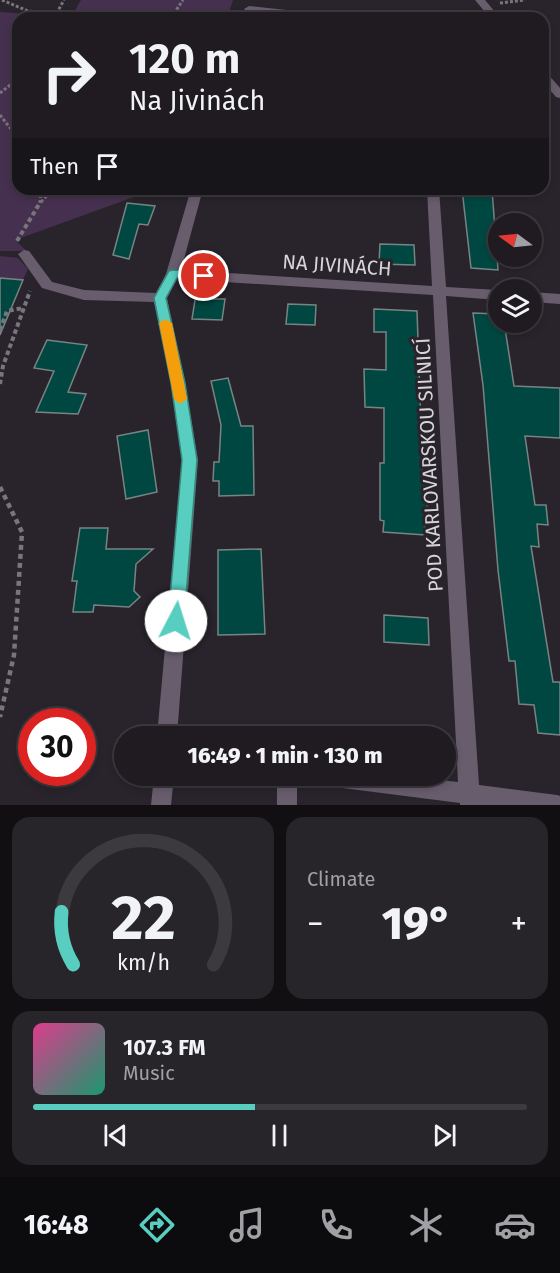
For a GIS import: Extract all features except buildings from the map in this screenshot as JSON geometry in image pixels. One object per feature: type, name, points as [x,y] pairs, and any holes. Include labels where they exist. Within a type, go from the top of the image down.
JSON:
[{"type":"street","points":[[480,0],[490,12]]},
{"type":"street","points":[[249,9],[277,12]]},
{"type":"street","points":[[549,82],[560,95]]},
{"type":"street","points":[[167,726],[190,460],[178,383],[160,298],[173,274],[195,195]]},
{"type":"street","name":"POD KARLOVARSKOU SILNICÍ","points":[[433,195],[469,799]]},
{"type":"street","points":[[20,249],[47,285],[84,295],[160,298]]},
{"type":"street","name":"NA JIVINÁCH","points":[[173,274],[488,294]]},
{"type":"street","points":[[542,298],[560,299]]},
{"type":"street","points":[[161,805],[163,786]]},
{"type":"street","points":[[286,786],[287,805]]},
{"type":"street","points":[[389,786],[469,799],[557,805]]},
{"type":"path","points":[[2,0],[19,10],[44,12]]},
{"type":"path","points":[[0,93],[12,84]]},
{"type":"path","points":[[0,115],[12,130]]},
{"type":"path","points":[[20,249],[19,234],[41,201],[41,195]]},
{"type":"path","points":[[36,207],[47,195]]},
{"type":"path","points":[[0,330],[7,310],[24,308],[3,366],[0,384]]},
{"type":"path","points":[[0,487],[22,532],[14,655],[0,717]]},
{"type":"shaded area","points":[[81,0],[233,0],[229,12],[74,12]]},
{"type":"shaded area","points":[[0,12],[12,13],[12,195],[139,195],[15,240],[33,257],[23,251],[0,251]]},
{"type":"shaded area","points":[[0,256],[18,258],[28,269],[23,280],[2,278],[0,283]]},
{"type":"slow traffic","points":[[165,323],[180,399]]},
{"type":"route","points":[[176,621],[190,460],[178,383],[160,298],[173,274],[204,276]]}]
